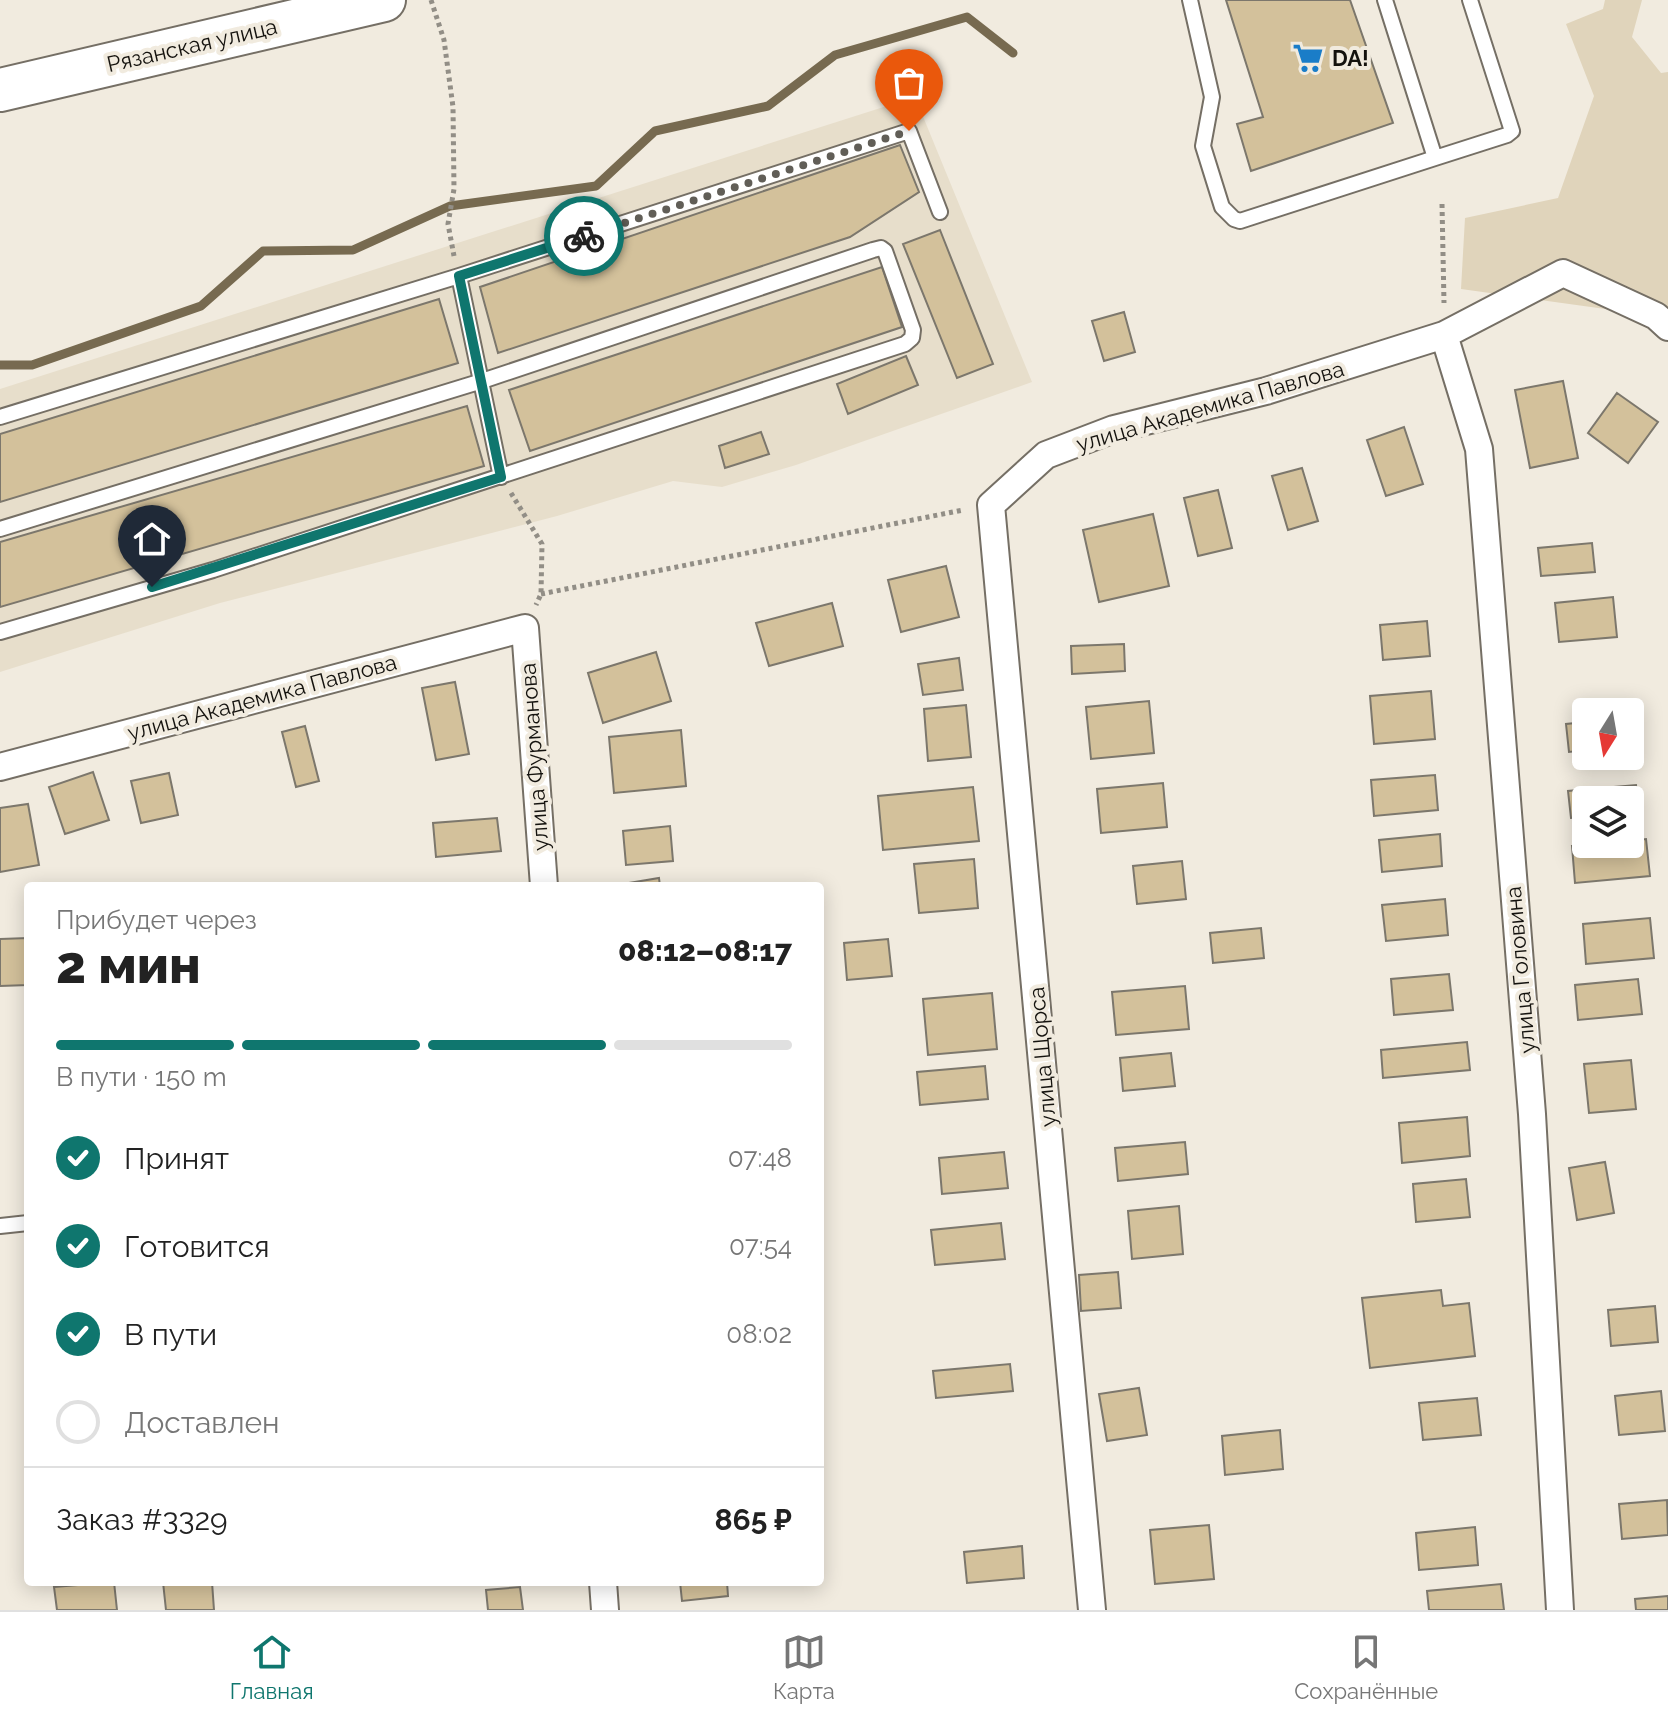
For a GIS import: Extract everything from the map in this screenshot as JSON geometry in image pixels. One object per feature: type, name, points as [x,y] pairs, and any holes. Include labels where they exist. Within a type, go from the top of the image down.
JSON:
[{"type":"main road","name":"Рязанская улица","points":[[0,90],[384,0]]},
{"type":"street","name":"улица Академика Павлова","points":[[991,505],[1046,455],[1114,429],[1266,391],[1444,335],[1563,273],[1656,316],[1668,327]]},
{"type":"street","name":"улица Головина","points":[[1444,335],[1479,449],[1532,1114],[1560,1610]]},
{"type":"street","name":"улица Щорса","points":[[991,505],[1092,1610]]},
{"type":"street","name":"улица Академика Павлова","points":[[0,767],[525,628]]},
{"type":"street","name":"улица Фурманова","points":[[525,628],[544,882]]},
{"type":"street","points":[[603,1586],[605,1610]]},
{"type":"lane","points":[[1190,0],[1212,97],[1203,146],[1222,207],[1240,221],[1512,131],[1470,0]]},
{"type":"lane","points":[[1385,0],[1435,158]]},
{"type":"lane","points":[[0,417],[459,276],[909,131],[940,212]]},
{"type":"lane","points":[[0,529],[482,381],[881,248],[886,254],[913,330],[912,338],[905,344],[213,570],[0,632]]},
{"type":"lane","points":[[459,276],[501,477]]},
{"type":"lane","points":[[0,1226],[24,1223]]},
{"type":"path","points":[[431,0],[444,40],[453,107],[454,189],[448,224],[459,276]]},
{"type":"path","points":[[1442,204],[1444,335]]},
{"type":"path","points":[[501,477],[542,544],[541,594],[525,628]]},
{"type":"path","points":[[541,594],[991,505]]},
{"type":"shaded area","points":[[1605,0],[1642,0],[1632,37],[1661,73],[1668,72],[1668,327],[1656,316],[1461,289],[1465,218],[1558,198],[1594,96],[1566,24],[1603,9]]},
{"type":"shaded area","points":[[915,97],[1032,382],[796,465],[722,487],[673,481],[557,516],[220,603],[0,672],[0,389]]},
{"type":"building","name":"DA!","points":[[1226,0],[1350,0],[1393,123],[1251,171],[1237,124],[1263,117]]},
{"type":"building","points":[[900,145],[919,192],[850,237],[498,353],[480,287]]},
{"type":"building","points":[[940,230],[993,364],[957,378],[903,244]]},
{"type":"building","points":[[882,267],[902,327],[530,451],[509,390]]},
{"type":"building","points":[[439,299],[458,363],[0,502],[0,434]]},
{"type":"building","points":[[1124,312],[1135,352],[1104,361],[1092,321]]},
{"type":"building","points":[[906,356],[918,385],[848,414],[837,384]]},
{"type":"building","points":[[1563,381],[1578,458],[1530,468],[1515,390]]},
{"type":"building","points":[[1617,393],[1658,422],[1628,463],[1588,433]]},
{"type":"building","points":[[467,406],[484,466],[0,607],[0,542]]},
{"type":"building","points":[[1404,427],[1423,484],[1386,496],[1367,440]]},
{"type":"building","points":[[761,432],[769,454],[725,468],[719,446]]},
{"type":"building","points":[[1302,468],[1318,521],[1288,530],[1272,476]]},
{"type":"building","points":[[1218,490],[1232,548],[1198,556],[1184,498]]},
{"type":"building","points":[[1153,514],[1169,586],[1099,602],[1083,530]]},
{"type":"building","points":[[1592,543],[1595,572],[1541,576],[1538,548]]},
{"type":"building","points":[[946,566],[959,617],[901,632],[888,580]]},
{"type":"building","points":[[1613,597],[1617,637],[1559,642],[1555,603]]},
{"type":"building","points":[[832,603],[843,646],[769,666],[756,623]]},
{"type":"building","points":[[1427,621],[1430,656],[1383,660],[1380,625]]},
{"type":"building","points":[[1124,644],[1125,671],[1072,674],[1071,646]]},
{"type":"building","points":[[656,652],[671,701],[603,723],[588,673]]},
{"type":"building","points":[[959,658],[963,690],[923,695],[918,664]]},
{"type":"building","points":[[455,682],[469,754],[436,760],[422,688]]},
{"type":"building","points":[[1431,691],[1435,739],[1374,744],[1370,696]]},
{"type":"building","points":[[1149,701],[1154,753],[1091,759],[1086,707]]},
{"type":"building","points":[[966,705],[971,757],[928,761],[924,709]]},
{"type":"building","points":[[1572,723],[1572,752],[1569,752],[1566,724]]},
{"type":"building","points":[[305,726],[319,781],[296,787],[282,732]]},
{"type":"building","points":[[681,730],[686,786],[614,793],[609,737]]},
{"type":"building","points":[[93,772],[109,820],[65,834],[49,787]]},
{"type":"building","points":[[169,773],[178,815],[141,823],[131,781]]},
{"type":"building","points":[[1435,775],[1438,810],[1374,816],[1371,780]]},
{"type":"building","points":[[1163,783],[1167,827],[1101,833],[1097,789]]},
{"type":"building","points":[[973,787],[979,841],[883,850],[878,796]]},
{"type":"building","points":[[1568,791],[1572,791],[1572,818],[1571,818]]},
{"type":"building","points":[[28,804],[39,865],[0,872],[0,808]]},
{"type":"building","points":[[497,818],[501,851],[436,857],[433,823]]},
{"type":"building","points":[[670,826],[673,861],[626,865],[623,831]]},
{"type":"building","points":[[1440,834],[1442,866],[1382,872],[1379,840]]},
{"type":"building","points":[[1644,839],[1650,876],[1575,883],[1573,858],[1644,858]]},
{"type":"building","points":[[974,859],[978,908],[919,913],[914,864]]},
{"type":"building","points":[[1182,861],[1186,899],[1137,904],[1133,866]]},
{"type":"building","points":[[659,878],[660,882],[635,882]]},
{"type":"building","points":[[1445,899],[1448,935],[1386,941],[1382,905]]},
{"type":"building","points":[[1650,918],[1654,958],[1586,964],[1583,924]]},
{"type":"building","points":[[1261,928],[1264,958],[1213,963],[1210,933]]},
{"type":"building","points":[[24,938],[24,985],[0,986],[0,939]]},
{"type":"building","points":[[888,939],[892,976],[847,980],[844,943]]},
{"type":"building","points":[[1449,974],[1453,1010],[1394,1015],[1391,979]]},
{"type":"building","points":[[1638,979],[1642,1014],[1578,1020],[1575,985]]},
{"type":"building","points":[[1185,986],[1189,1029],[1116,1035],[1112,992]]},
{"type":"building","points":[[992,993],[997,1049],[928,1055],[923,999]]},
{"type":"building","points":[[1467,1042],[1470,1070],[1383,1078],[1381,1050]]},
{"type":"building","points":[[1171,1053],[1175,1086],[1123,1091],[1120,1058]]},
{"type":"building","points":[[1631,1060],[1636,1109],[1589,1113],[1584,1064]]},
{"type":"building","points":[[985,1066],[988,1099],[920,1105],[917,1072]]},
{"type":"building","points":[[1467,1117],[1470,1156],[1402,1163],[1399,1123]]},
{"type":"building","points":[[1185,1142],[1188,1174],[1118,1181],[1115,1148]]},
{"type":"building","points":[[1004,1152],[1008,1188],[942,1194],[939,1158]]},
{"type":"building","points":[[1605,1162],[1614,1213],[1577,1220],[1569,1168]]},
{"type":"building","points":[[1466,1179],[1470,1217],[1416,1222],[1413,1184]]},
{"type":"building","points":[[1179,1206],[1183,1254],[1132,1259],[1128,1211]]},
{"type":"building","points":[[1001,1223],[1005,1259],[935,1265],[931,1230]]},
{"type":"building","points":[[1118,1272],[1121,1308],[1081,1311],[1079,1275]]},
{"type":"building","points":[[1441,1290],[1443,1306],[1469,1303],[1475,1356],[1370,1368],[1362,1298]]},
{"type":"building","points":[[1655,1306],[1658,1342],[1611,1346],[1608,1310]]},
{"type":"building","points":[[1010,1364],[1013,1391],[936,1398],[933,1371]]},
{"type":"building","points":[[1139,1388],[1147,1435],[1107,1441],[1099,1394]]},
{"type":"building","points":[[1661,1391],[1665,1431],[1619,1435],[1615,1396]]},
{"type":"building","points":[[1477,1398],[1481,1435],[1423,1440],[1419,1403]]},
{"type":"building","points":[[1280,1430],[1283,1469],[1225,1475],[1222,1436]]},
{"type":"building","points":[[1667,1500],[1668,1535],[1622,1539],[1619,1504]]},
{"type":"building","points":[[1209,1525],[1214,1579],[1155,1584],[1150,1530]]},
{"type":"building","points":[[1475,1527],[1478,1565],[1419,1570],[1416,1533]]},
{"type":"building","points":[[1022,1546],[1024,1578],[967,1583],[964,1552]]},
{"type":"building","points":[[1501,1584],[1504,1610],[1429,1610],[1427,1591]]},
{"type":"building","points":[[114,1586],[117,1610],[57,1610],[54,1587]]},
{"type":"building","points":[[163,1586],[212,1586],[214,1610],[166,1610]]},
{"type":"building","points":[[680,1586],[727,1586],[728,1596],[682,1601]]},
{"type":"building","points":[[520,1587],[523,1610],[488,1610],[486,1590]]},
{"type":"building","points":[[1668,1596],[1668,1610],[1636,1610],[1635,1599]]},
{"type":"waterway","points":[[0,365],[32,365],[201,306],[263,251],[353,250],[450,206],[596,186],[655,131],[768,106],[835,55],[967,17],[1013,53]]},
{"type":"way so far","points":[[584,236],[909,131]]},
{"type":"place","name":"DA!","points":[[1308,58]]},
{"type":"route","points":[[152,587],[501,477],[459,276],[584,236]]}]
